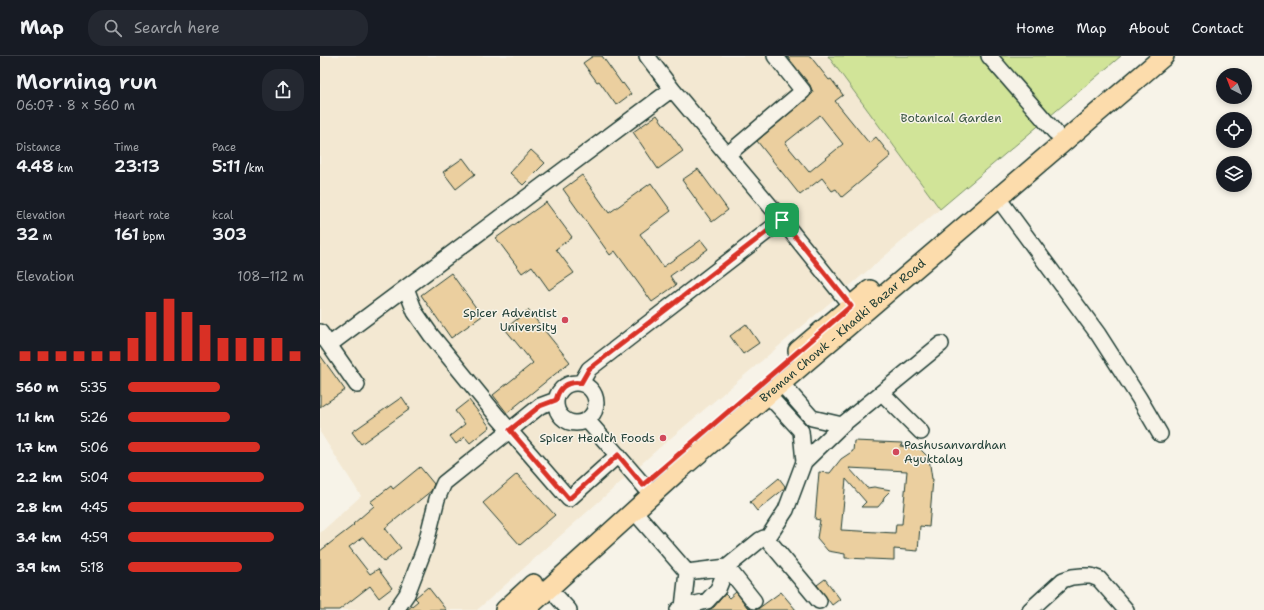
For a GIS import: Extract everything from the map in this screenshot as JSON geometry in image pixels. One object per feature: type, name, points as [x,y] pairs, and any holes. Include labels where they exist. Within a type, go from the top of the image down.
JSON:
[{"type":"main road","name":"Breman Chowk - Khadki Bazar Road","points":[[525,610],[634,511],[648,490],[851,306],[1144,56]]},
{"type":"main road","name":"Breman Chowk - Khadki Bazar Road","points":[[505,610],[648,490],[774,389],[1164,56]]},
{"type":"street","points":[[647,56],[672,89],[782,220],[851,306]]},
{"type":"street","points":[[727,155],[804,91],[776,56]]},
{"type":"street","points":[[989,56],[1055,132]]},
{"type":"street","points":[[330,345],[672,89]]},
{"type":"street","points":[[998,198],[1098,334],[1160,434]]},
{"type":"street","points":[[581,383],[589,369],[782,220]]},
{"type":"street","points":[[406,288],[415,312],[431,334],[497,416],[569,499],[618,455]]},
{"type":"street","points":[[320,332],[357,385]]},
{"type":"street","points":[[767,539],[786,510],[804,462],[842,425],[941,344]]},
{"type":"street","points":[[570,383],[581,383],[591,389],[596,399],[595,410],[592,416],[587,420],[571,423],[565,420],[557,412],[556,400],[557,395],[564,386],[570,383]]},
{"type":"street","points":[[774,389],[812,418],[842,425]]},
{"type":"street","points":[[774,389],[801,431],[804,462]]},
{"type":"street","points":[[882,393],[921,432]]},
{"type":"street","points":[[396,610],[407,594],[425,548],[437,499],[444,483],[540,406],[556,400]]},
{"type":"street","points":[[587,420],[648,490]]},
{"type":"street","points":[[634,511],[687,572]]},
{"type":"street","points":[[687,572],[726,567],[760,540],[764,538],[767,539]]},
{"type":"street","points":[[767,539],[819,601]]},
{"type":"street","points":[[726,567],[754,601]]},
{"type":"street","points":[[687,572],[681,608],[707,601],[718,589],[726,567]]},
{"type":"street","points":[[1030,610],[1063,580],[1082,576],[1091,576],[1099,579],[1126,610]]},
{"type":"shaded area","name":"Spicer Adventist University","points":[[320,56],[828,56],[940,209],[659,448],[477,610],[320,610],[320,533],[361,496],[320,432]]},
{"type":"green space","name":"Botanical Garden","points":[[828,56],[1121,56],[940,209]]},
{"type":"building","points":[[593,56],[602,56],[631,94],[616,105],[599,81],[597,82],[583,63]]},
{"type":"building","points":[[787,56],[810,56],[843,95],[835,101],[869,143],[876,137],[891,156],[842,197],[836,189],[832,191],[822,178],[800,195],[757,141],[813,93],[810,85]],"holes":[[[820,115],[843,144],[809,172],[785,143]]]},
{"type":"building","points":[[657,115],[683,151],[658,169],[633,132]]},
{"type":"building","points":[[531,150],[545,163],[523,185],[510,173]]},
{"type":"building","points":[[463,158],[475,174],[456,189],[443,172]]},
{"type":"building","points":[[698,169],[728,210],[712,222],[682,180]]},
{"type":"building","points":[[582,175],[609,213],[651,183],[671,211],[640,234],[663,267],[701,240],[708,249],[670,276],[676,285],[652,302],[615,251],[610,255],[563,189]]},
{"type":"building","points":[[546,202],[572,237],[556,249],[574,273],[549,290],[532,266],[522,273],[496,238]]},
{"type":"building","points":[[451,273],[482,316],[451,338],[421,295]]},
{"type":"building","points":[[528,310],[570,362],[507,413],[493,395],[533,363],[505,329]]},
{"type":"building","points":[[746,324],[759,343],[743,354],[730,336]]},
{"type":"building","points":[[320,355],[345,390],[320,407]]},
{"type":"building","points":[[402,397],[410,409],[361,444],[352,432]]},
{"type":"building","points":[[469,400],[490,427],[470,443],[465,437],[456,444],[450,436],[465,424],[455,411]]},
{"type":"building","points":[[854,441],[902,443],[901,446],[920,449],[929,458],[933,479],[929,527],[920,526],[918,551],[894,549],[894,560],[845,558],[845,554],[828,551],[817,538],[820,520],[815,519],[819,472],[830,473],[841,459],[853,451]],"holes":[[[849,468],[907,471],[902,524],[896,524],[895,533],[841,530],[846,479],[866,502],[861,507],[878,507],[883,501],[884,497],[891,490],[874,487],[867,488]]]},
{"type":"building","points":[[420,467],[434,484],[431,491],[385,528],[401,548],[384,562],[363,537],[349,547],[370,574],[378,569],[392,588],[379,598],[370,586],[339,610],[320,610],[320,551],[354,525],[353,524],[374,506],[370,502],[391,486],[393,489]]},
{"type":"building","points":[[517,474],[555,515],[520,545],[483,503]]},
{"type":"building","points":[[779,478],[785,486],[784,489],[757,511],[750,502]]},
{"type":"building","points":[[825,579],[840,599],[832,605],[817,585]]},
{"type":"building","points":[[428,587],[446,610],[407,610],[418,601],[415,598]]},
{"type":"building","points":[[736,592],[751,610],[708,610],[714,607],[725,594],[729,598]]},
{"type":"building","points":[[781,592],[796,610],[755,610],[759,608]]},
{"type":"place","name":"Spicer Adventist University","points":[[565,320]]},
{"type":"place","name":"Spicer Health Foods","points":[[663,438]]},
{"type":"place","name":"Pashusanvardhan Ayuktalay","points":[[896,452]]},
{"type":"route","points":[[782,220],[851,306],[643,485],[618,455],[569,499],[510,430],[540,406],[556,400],[557,395],[564,386],[575,382],[581,383],[589,369],[782,220]]}]
